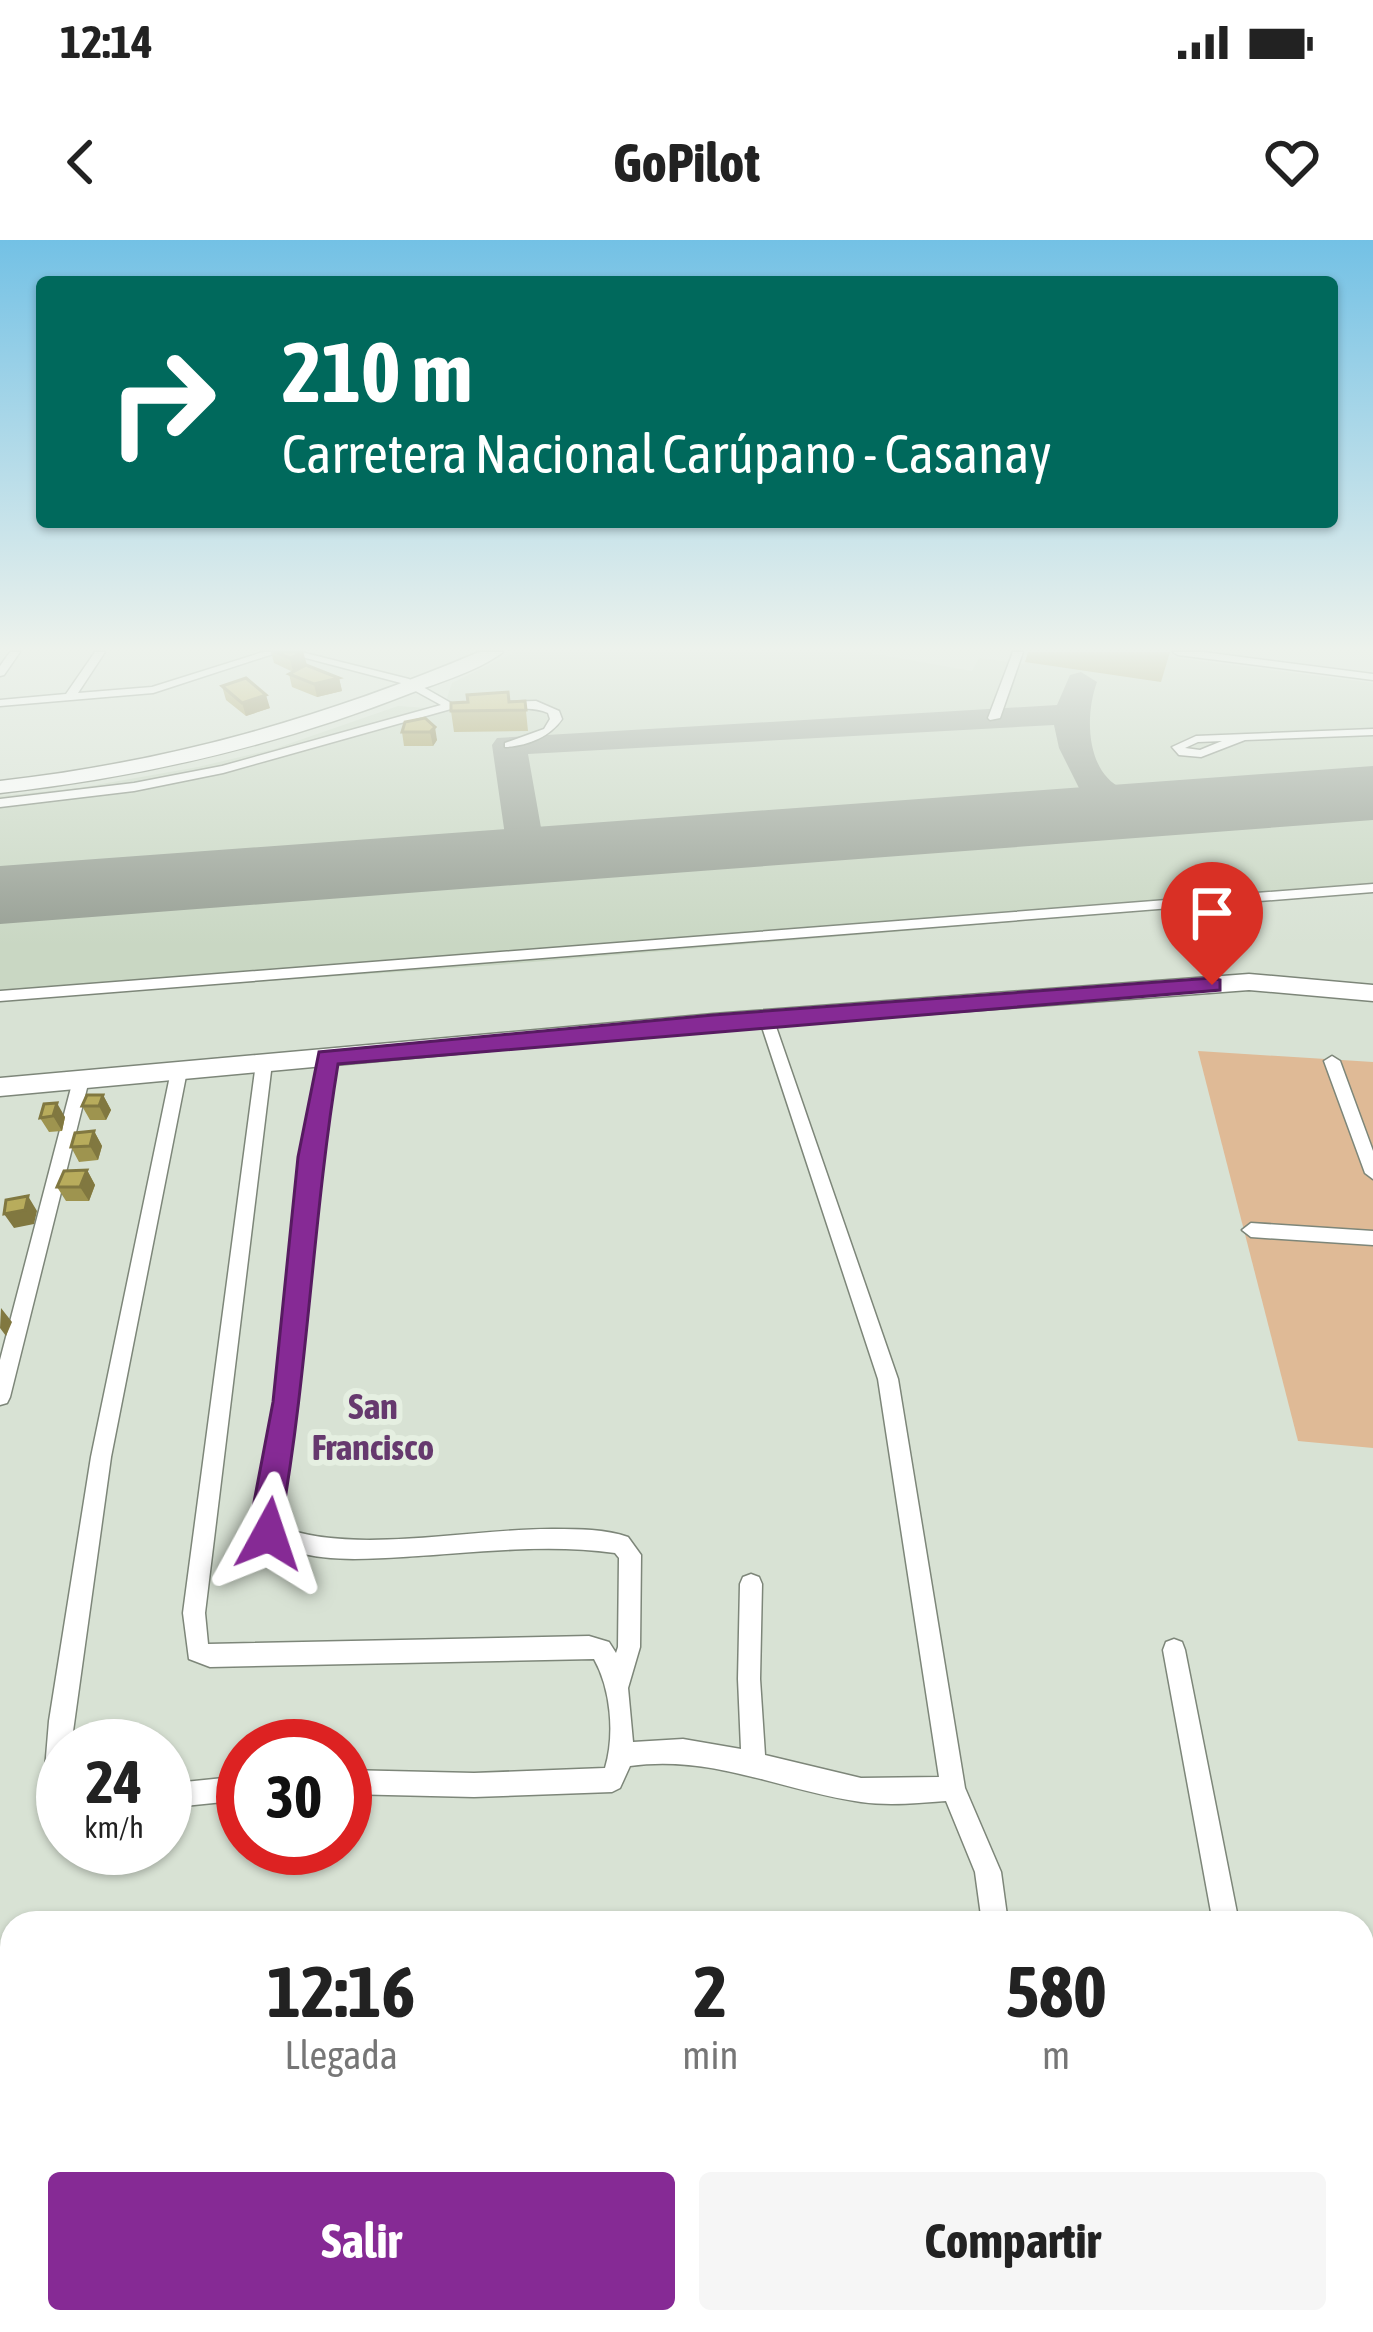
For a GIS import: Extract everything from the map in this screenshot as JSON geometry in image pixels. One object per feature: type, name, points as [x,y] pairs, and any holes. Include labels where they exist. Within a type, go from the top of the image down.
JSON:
[{"type":"highway","points":[[0,776],[73,771],[198,750]]},
{"type":"highway","points":[[0,787],[119,774],[235,750]]},
{"type":"highway","points":[[0,1087],[766,1018],[1250,982],[1373,993]]},
{"type":"street","points":[[0,803],[134,787],[293,750]]},
{"type":"street","points":[[0,996],[1373,887]]},
{"type":"street","points":[[766,1018],[888,1379],[953,1788],[988,1872],[993,1911]]},
{"type":"street","points":[[328,1058],[310,1157],[287,1402],[266,1531],[295,1542],[340,1546],[532,1538],[621,1544],[630,1555],[629,1646],[616,1688]]},
{"type":"street","points":[[1332,1061],[1373,1173]]},
{"type":"street","points":[[264,1063],[194,1613],[197,1651],[210,1656],[589,1647],[607,1656],[616,1688],[623,1755],[612,1780],[372,1783]]},
{"type":"street","points":[[61,1719],[101,1457],[179,1071]]},
{"type":"street","points":[[0,1397],[81,1080]]},
{"type":"street","points":[[1251,1230],[1373,1238]]},
{"type":"street","points":[[751,1585],[754,1762]]},
{"type":"street","points":[[1174,1650],[1224,1911]]},
{"type":"street","points":[[623,1755],[675,1749],[754,1762],[861,1790],[894,1793],[953,1788]]},
{"type":"shaded area","points":[[271,750],[1373,750],[1373,892],[497,965],[0,1000],[0,796],[198,767]]},
{"type":"shaded area","points":[[1198,1051],[1373,1062],[1373,1448],[1298,1441]]},
{"type":"building","points":[[87,1095],[103,1095],[99,1106],[82,1106]]},
{"type":"building","points":[[57,1103],[53,1116],[40,1118],[44,1104]]},
{"type":"building","points":[[94,1131],[90,1146],[71,1147],[75,1133]]},
{"type":"building","points":[[87,1170],[80,1187],[57,1187],[64,1171]]},
{"type":"building","points":[[28,1196],[25,1210],[4,1214],[6,1200]]},
{"type":"taxiway","points":[[510,750],[527,856]]},
{"type":"taxiway","points":[[1077,750],[1097,788]]},
{"type":"taxiway","points":[[1073,815],[1086,807],[1097,788]]},
{"type":"taxiway","points":[[1097,788],[1106,796],[1148,810]]},
{"type":"runway","points":[[0,895],[1373,793]]},
{"type":"district","name":"San Francisco","points":[[373,1426]]},
{"type":"route","points":[[269,1534],[266,1523],[287,1402],[310,1157],[328,1058],[713,1022],[1212,985]]}]
